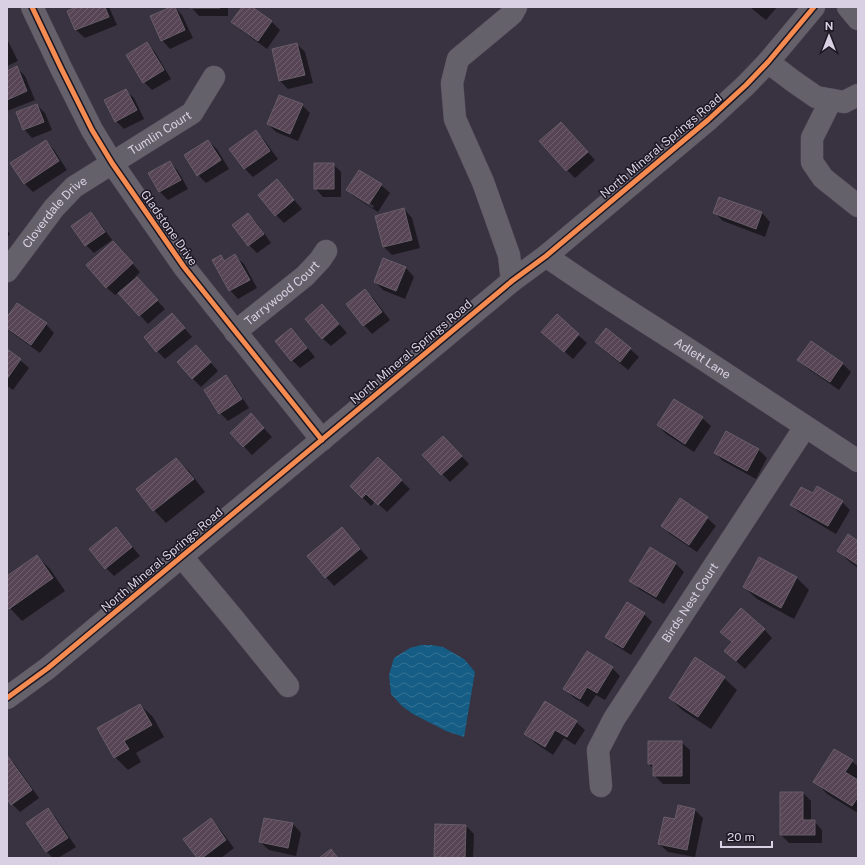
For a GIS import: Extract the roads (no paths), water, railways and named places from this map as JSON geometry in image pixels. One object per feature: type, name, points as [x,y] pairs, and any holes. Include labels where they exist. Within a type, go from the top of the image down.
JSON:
[{"type":"street","name":"Gladstone Drive","points":[[32,7],[92,130],[112,163],[184,267],[322,440]]},
{"type":"street","points":[[512,281],[509,255],[483,182],[455,118],[452,83],[458,59],[512,14],[516,7]]},
{"type":"street","name":"North Mineral Springs Road","points":[[7,698],[48,668],[512,281],[546,256],[708,120],[746,85],[768,62],[814,7]]},
{"type":"street","points":[[848,7],[858,19]]},
{"type":"street","points":[[768,62],[793,82],[816,97],[844,102],[858,95]]},
{"type":"street","name":"Tumlin Court","points":[[112,163],[192,112],[214,77]]},
{"type":"street","points":[[831,100],[812,138],[812,162],[823,178],[858,206]]},
{"type":"street","name":"Cloverdale Drive","points":[[7,271],[54,208],[74,187],[112,163]]},
{"type":"street","name":"Tarrywood Court","points":[[236,332],[305,276],[326,251]]},
{"type":"street","name":"Adlett Lane","points":[[546,256],[592,288],[705,360],[858,461]]},
{"type":"street","name":"Birds Nest Court","points":[[601,786],[598,750],[614,719],[805,427]]},
{"type":"street","points":[[182,557],[288,686]]},
{"type":"water","points":[[421,645],[443,647],[464,659],[475,672],[464,737],[446,731],[413,714],[402,706],[391,694],[389,675],[394,658],[410,648]]}]
